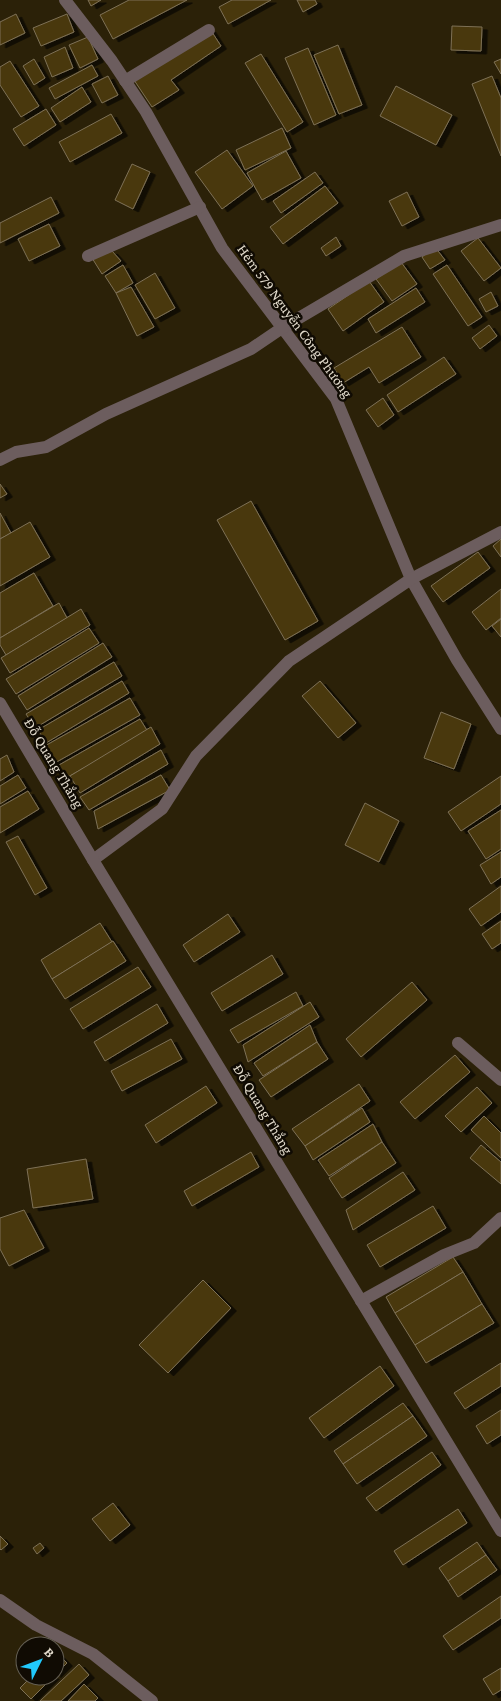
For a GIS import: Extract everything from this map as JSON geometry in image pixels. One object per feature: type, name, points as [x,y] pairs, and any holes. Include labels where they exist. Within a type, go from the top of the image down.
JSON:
[{"type":"street","name":"Hẻm 579 Nguyễn Công Phương","points":[[65,0],[112,61],[146,112],[222,248],[336,399],[411,579],[501,729]]},
{"type":"street","points":[[125,81],[209,30]]},
{"type":"street","points":[[88,256],[200,207]]},
{"type":"street","points":[[0,460],[16,452],[46,447],[106,414],[251,349],[282,328],[404,256],[501,225]]},
{"type":"street","points":[[93,860],[162,808],[196,756],[288,661],[411,579],[501,532]]},
{"type":"street","name":"Đỗ Quang Thắng","points":[[0,703],[93,860],[501,1531]]},
{"type":"street","points":[[458,1043],[501,1080]]},
{"type":"street","points":[[361,1301],[444,1255],[474,1243],[501,1218]]},
{"type":"street","points":[[0,1600],[36,1625],[93,1654],[152,1701]]},
{"type":"building","points":[[88,0],[101,0],[91,6]]},
{"type":"building","points":[[129,0],[187,0],[113,39],[100,15]]},
{"type":"building","points":[[232,0],[271,0],[228,24],[219,7]]},
{"type":"building","points":[[297,0],[315,0],[317,4],[303,12]]},
{"type":"building","points":[[16,14],[25,33],[0,45],[0,22]]},
{"type":"building","points":[[67,14],[74,32],[41,46],[33,28]]},
{"type":"building","points":[[452,26],[482,27],[481,51],[451,50]]},
{"type":"building","points":[[210,29],[221,46],[171,80],[179,90],[152,107],[134,80]]},
{"type":"building","points":[[88,37],[98,59],[80,68],[69,45]]},
{"type":"building","points":[[338,45],[362,105],[339,114],[314,55]]},
{"type":"building","points":[[65,47],[73,68],[52,77],[44,57]]},
{"type":"building","points":[[308,48],[336,115],[314,125],[285,58]]},
{"type":"building","points":[[261,54],[303,122],[287,132],[245,63]]},
{"type":"building","points":[[34,59],[45,78],[34,85],[23,66]]},
{"type":"building","points":[[501,59],[501,74],[494,62]]},
{"type":"building","points":[[10,61],[39,106],[21,117],[0,85],[0,67]]},
{"type":"building","points":[[92,65],[98,76],[55,99],[49,88]]},
{"type":"building","points":[[108,76],[118,95],[102,103],[92,84]]},
{"type":"building","points":[[492,76],[501,98],[501,156],[472,84]]},
{"type":"building","points":[[396,86],[452,115],[436,145],[380,116]]},
{"type":"building","points":[[82,87],[91,102],[60,122],[51,108]]},
{"type":"building","points":[[46,109],[56,125],[24,146],[13,129]]},
{"type":"building","points":[[111,114],[122,133],[70,162],[59,142]]},
{"type":"building","points":[[282,128],[291,148],[245,170],[236,150]]},
{"type":"building","points":[[227,150],[253,186],[222,209],[195,172]]},
{"type":"building","points":[[286,151],[301,178],[262,200],[247,173]]},
{"type":"building","points":[[132,164],[150,172],[133,209],[115,200]]},
{"type":"building","points":[[315,172],[323,183],[281,213],[273,201]]},
{"type":"building","points":[[325,186],[338,203],[283,244],[270,227]]},
{"type":"building","points":[[407,192],[419,217],[402,226],[389,201]]},
{"type":"building","points":[[51,197],[59,213],[0,243],[0,223]]},
{"type":"building","points":[[49,224],[60,246],[29,261],[18,239]]},
{"type":"building","points":[[336,237],[341,246],[326,256],[321,248]]},
{"type":"building","points":[[478,238],[501,268],[484,281],[461,251]]},
{"type":"building","points":[[435,247],[445,260],[430,269],[422,257]]},
{"type":"building","points":[[112,251],[121,261],[102,274],[92,258]]},
{"type":"building","points":[[401,262],[417,284],[392,301],[376,279]]},
{"type":"building","points":[[123,265],[133,283],[116,293],[105,276]]},
{"type":"building","points":[[447,265],[482,317],[468,326],[433,274]]},
{"type":"building","points":[[155,273],[175,308],[155,319],[135,285]]},
{"type":"building","points":[[369,281],[384,302],[343,331],[328,309]]},
{"type":"building","points":[[131,287],[154,327],[137,336],[116,293]]},
{"type":"building","points":[[416,288],[425,302],[376,333],[368,319]]},
{"type":"building","points":[[491,292],[498,306],[486,312],[479,299]]},
{"type":"building","points":[[489,325],[497,336],[480,349],[472,338]]},
{"type":"building","points":[[402,327],[421,357],[379,383],[369,367],[343,383],[334,368]]},
{"type":"building","points":[[444,357],[456,374],[398,412],[387,395]]},
{"type":"building","points":[[383,398],[394,415],[378,427],[366,410]]},
{"type":"building","points":[[0,484],[7,494],[0,498]]},
{"type":"building","points":[[251,501],[318,621],[285,640],[217,520]]},
{"type":"building","points":[[0,513],[11,533],[0,539]]},
{"type":"building","points":[[30,522],[50,557],[0,586],[0,539]]},
{"type":"building","points":[[501,539],[501,557],[493,546]]},
{"type":"building","points":[[478,552],[490,568],[443,602],[431,586]]},
{"type":"building","points":[[34,573],[53,606],[0,638],[0,593]]},
{"type":"building","points":[[501,589],[501,618],[486,630],[472,612]]},
{"type":"building","points":[[59,603],[67,618],[6,655],[0,645],[0,638]]},
{"type":"building","points":[[81,609],[90,625],[10,673],[1,658]]},
{"type":"building","points":[[501,619],[501,637],[492,626]]},
{"type":"building","points":[[89,628],[99,643],[16,694],[6,679]]},
{"type":"building","points":[[103,643],[112,657],[27,710],[18,696]]},
{"type":"building","points":[[114,662],[122,676],[35,728],[26,714]]},
{"type":"building","points":[[122,681],[129,693],[46,743],[38,730]]},
{"type":"building","points":[[320,681],[356,723],[338,738],[302,696]]},
{"type":"building","points":[[130,698],[140,715],[53,764],[43,747]]},
{"type":"building","points":[[441,712],[471,724],[454,769],[424,758]]},
{"type":"building","points":[[140,719],[148,732],[66,778],[59,765]]},
{"type":"building","points":[[151,727],[160,744],[80,793],[70,776]]},
{"type":"building","points":[[161,750],[168,764],[89,810],[80,797]]},
{"type":"building","points":[[7,755],[14,772],[0,781],[0,759]]},
{"type":"building","points":[[18,775],[26,788],[0,804],[0,786]]},
{"type":"building","points":[[161,775],[170,790],[98,829],[94,811]]},
{"type":"building","points":[[501,776],[501,804],[461,831],[448,812]]},
{"type":"building","points":[[28,791],[39,809],[0,833],[0,807]]},
{"type":"building","points":[[365,803],[399,821],[379,862],[345,845]]},
{"type":"building","points":[[501,810],[501,849],[486,859],[468,831]]},
{"type":"building","points":[[18,836],[47,888],[35,895],[6,842]]},
{"type":"building","points":[[501,852],[501,877],[491,884],[480,865]]},
{"type":"building","points":[[501,886],[501,912],[481,926],[469,909]]},
{"type":"building","points":[[228,914],[240,932],[194,962],[183,945]]},
{"type":"building","points":[[501,921],[501,943],[492,949],[482,934]]},
{"type":"building","points":[[100,923],[112,942],[52,979],[41,960]]},
{"type":"building","points":[[113,941],[126,961],[65,999],[52,979]]},
{"type":"building","points":[[272,955],[283,974],[222,1011],[211,993]]},
{"type":"building","points":[[138,967],[151,987],[83,1029],[70,1009]]},
{"type":"building","points":[[412,982],[427,1000],[361,1057],[346,1039]]},
{"type":"building","points":[[296,992],[303,1006],[238,1043],[230,1030]]},
{"type":"building","points":[[310,1002],[319,1017],[248,1062],[243,1045]]},
{"type":"building","points":[[157,1004],[168,1023],[105,1061],[94,1042]]},
{"type":"building","points":[[310,1025],[317,1042],[263,1076],[254,1063]]},
{"type":"building","points":[[171,1039],[182,1059],[122,1091],[111,1071]]},
{"type":"building","points":[[317,1042],[328,1059],[271,1097],[259,1080]]},
{"type":"building","points":[[455,1055],[470,1072],[415,1119],[400,1102]]},
{"type":"building","points":[[359,1084],[370,1101],[305,1146],[292,1129]]},
{"type":"building","points":[[206,1086],[217,1103],[156,1143],[145,1125]]},
{"type":"building","points":[[477,1087],[492,1103],[461,1132],[445,1116]]},
{"type":"building","points":[[362,1108],[370,1122],[313,1160],[305,1146]]},
{"type":"building","points":[[484,1116],[501,1133],[501,1158],[471,1130]]},
{"type":"building","points":[[373,1124],[382,1142],[329,1176],[318,1160]]},
{"type":"building","points":[[382,1142],[396,1163],[342,1198],[329,1178]]},
{"type":"building","points":[[481,1145],[501,1162],[501,1184],[470,1158]]},
{"type":"building","points":[[251,1152],[259,1167],[192,1206],[184,1191]]},
{"type":"building","points":[[86,1159],[93,1199],[33,1208],[27,1169]]},
{"type":"building","points":[[403,1172],[415,1190],[353,1230],[346,1210]]},
{"type":"building","points":[[433,1206],[446,1228],[380,1267],[367,1245]]},
{"type":"building","points":[[24,1210],[44,1248],[9,1266],[0,1249],[0,1218]]},
{"type":"building","points":[[453,1257],[463,1272],[395,1313],[386,1297]]},
{"type":"building","points":[[463,1272],[482,1304],[415,1345],[395,1313]]},
{"type":"building","points":[[203,1280],[231,1308],[168,1373],[139,1345]]},
{"type":"building","points":[[482,1304],[494,1323],[426,1363],[415,1345]]},
{"type":"building","points":[[501,1363],[501,1386],[465,1409],[454,1393]]},
{"type":"building","points":[[380,1366],[394,1386],[324,1438],[309,1418]]},
{"type":"building","points":[[403,1403],[413,1416],[343,1464],[334,1451]]},
{"type":"building","points":[[501,1410],[501,1435],[487,1444],[476,1426]]},
{"type":"building","points":[[413,1416],[427,1436],[357,1484],[343,1464]]},
{"type":"building","points":[[432,1452],[441,1465],[376,1511],[366,1498]]},
{"type":"building","points":[[113,1503],[130,1525],[110,1541],[92,1519]]},
{"type":"building","points":[[458,1509],[467,1523],[403,1565],[394,1551]]},
{"type":"building","points":[[0,1536],[8,1544],[1,1550],[0,1549]]},
{"type":"building","points":[[477,1542],[486,1555],[448,1581],[439,1568]]},
{"type":"building","points":[[40,1543],[44,1548],[37,1554],[33,1548]]},
{"type":"building","points":[[486,1555],[497,1570],[458,1597],[448,1581]]},
{"type":"building","points":[[501,1596],[501,1618],[453,1650],[443,1636]]},
{"type":"building","points":[[79,1664],[89,1675],[61,1701],[40,1701],[56,1686],[65,1686],[65,1677]]},
{"type":"building","points":[[501,1668],[501,1690],[493,1695],[483,1679]]},
{"type":"building","points":[[84,1684],[98,1698],[95,1701],[68,1701]]},
{"type":"building","points":[[22,1686],[44,1686],[31,1699],[20,1688]]}]
